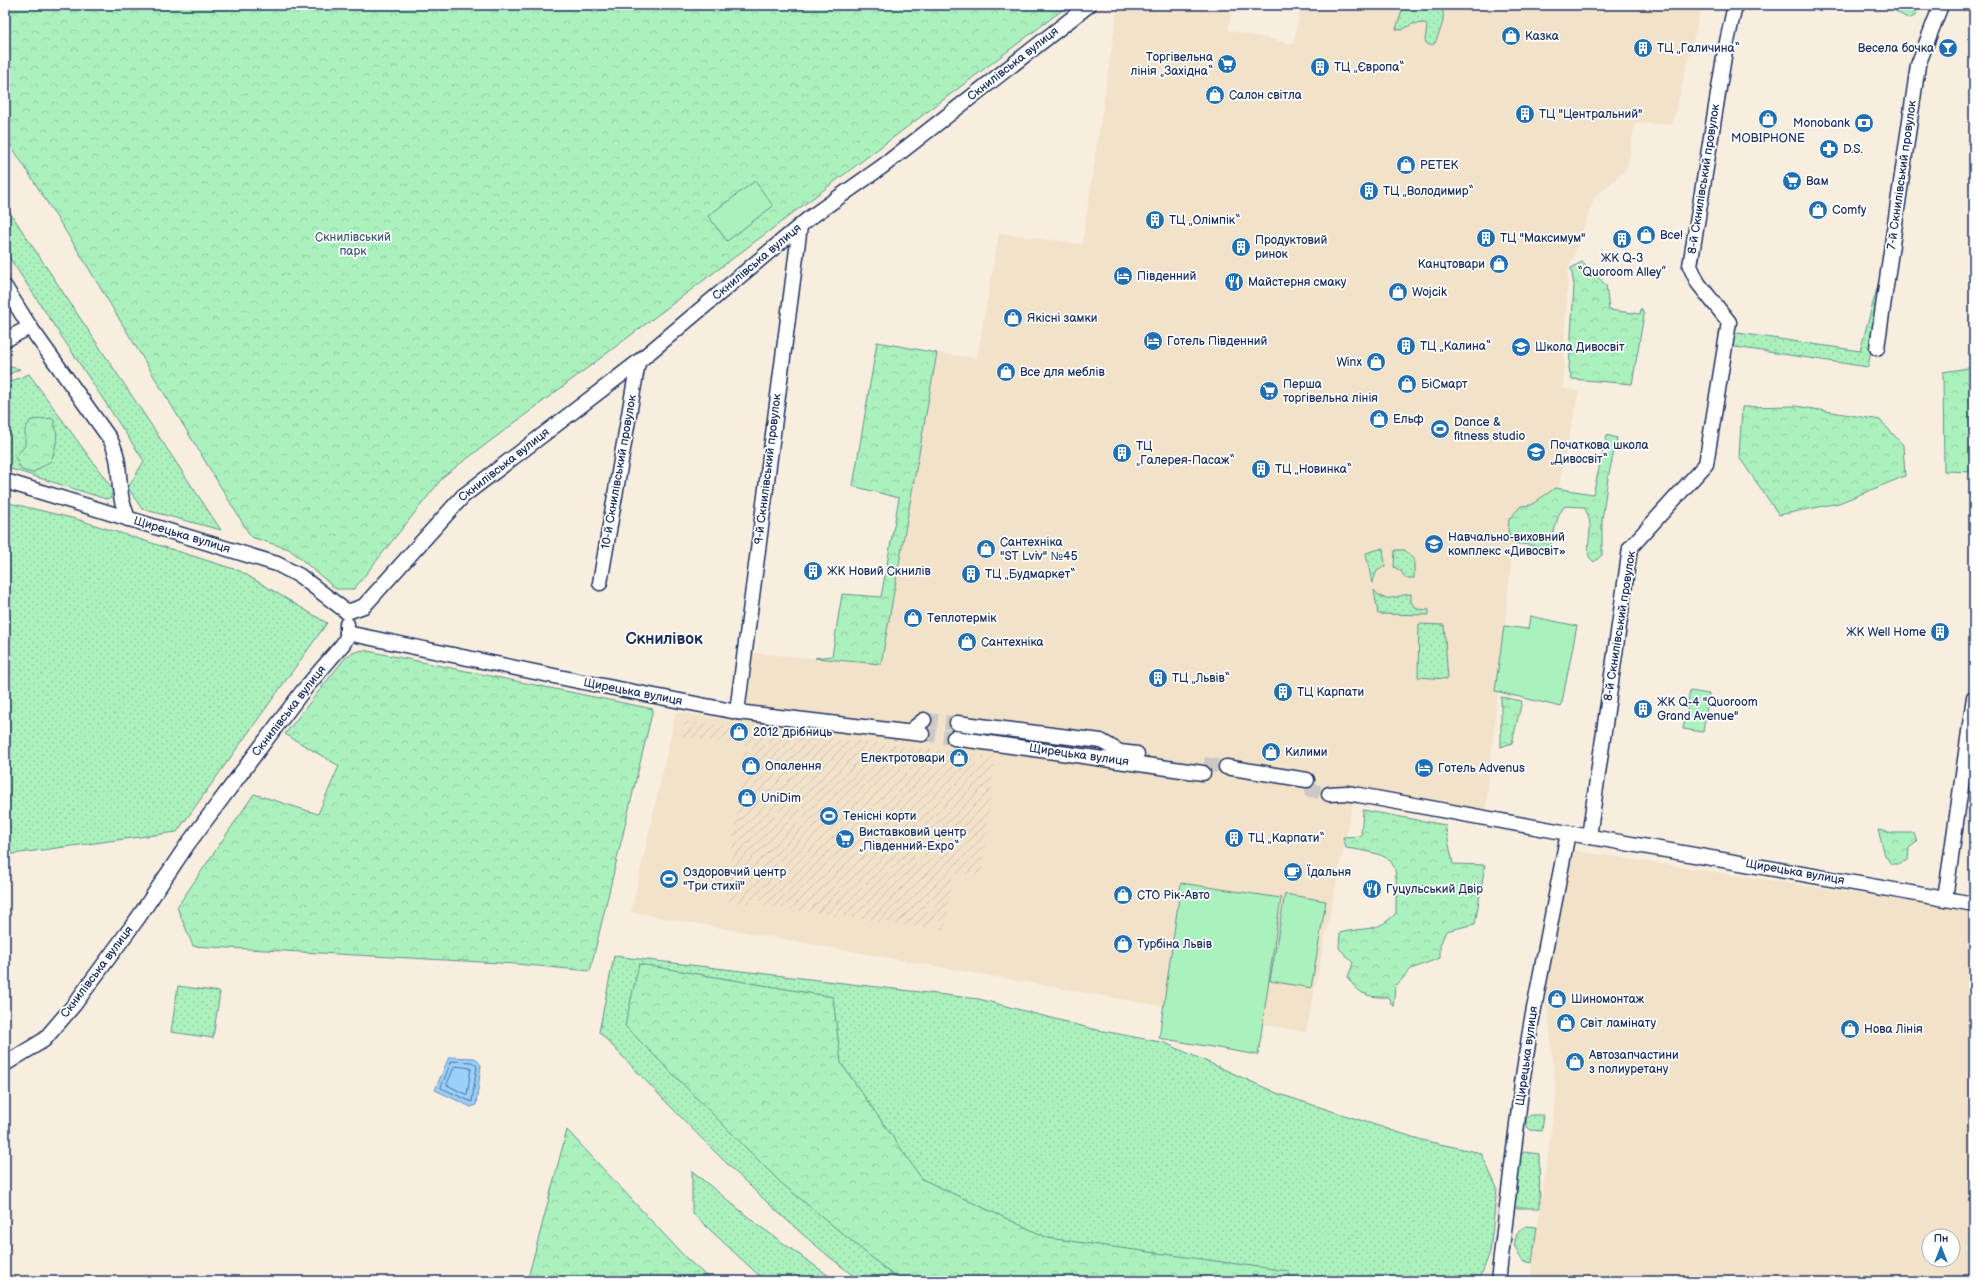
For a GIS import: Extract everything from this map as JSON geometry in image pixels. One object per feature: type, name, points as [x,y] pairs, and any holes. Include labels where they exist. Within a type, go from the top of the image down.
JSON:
[{"type":"street","name":"Скнилівська вулиця","points":[[5,1064],[44,1040],[74,1005],[138,918],[192,839],[302,692],[343,644],[347,633],[347,612],[364,606],[463,496],[638,362],[800,226],[889,161],[1089,5]]},
{"type":"street","name":"8-й Скнилівський провулок","points":[[1589,837],[1630,548],[1706,464],[1729,322],[1698,283],[1690,266],[1725,51],[1735,5]]},
{"type":"street","name":"7-й Скнилівський провулок","points":[[1877,348],[1918,65],[1941,5]]},
{"type":"street","name":"9-й Скнилівський провулок","points":[[737,712],[800,226]]},
{"type":"street","points":[[5,287],[30,327],[110,439],[116,451],[119,462],[122,500],[128,519]]},
{"type":"street","points":[[5,340],[30,327]]},
{"type":"street","name":"10-й Скнилівський провулок","points":[[600,583],[638,362]]},
{"type":"street","name":"Щирецька вулиця","points":[[5,481],[277,564],[300,576],[347,612]]},
{"type":"street","name":"Щирецька вулиця","points":[[347,633],[737,712],[918,729]]},
{"type":"street","points":[[1945,899],[1974,697]]},
{"type":"street","name":"Щирецька вулиця","points":[[954,738],[1199,768],[1120,752],[1101,741],[957,723]]},
{"type":"street","points":[[1225,772],[1307,785]]},
{"type":"street","name":"Щирецька вулиця","points":[[1330,789],[1568,834],[1974,904]]},
{"type":"street","name":"Щирецька вулиця","points":[[1498,1281],[1522,1083],[1531,1024],[1568,834]]},
{"type":"shaded area","points":[[1118,5],[1233,5],[1228,30],[1293,44],[1301,5],[1702,5],[1672,125],[1635,123],[1627,169],[1595,197],[1568,271],[1563,388],[1579,391],[1556,500],[1515,526],[1484,826],[1353,801],[1306,1032],[631,912],[676,712],[745,722],[753,653],[881,664],[937,353],[977,358],[999,233],[1082,244]]},
{"type":"shaded area","points":[[685,721],[996,757],[981,876],[953,873],[945,930],[725,901],[745,745],[683,737]]},
{"type":"shaded area","points":[[1570,850],[1974,911],[1974,1281],[1530,1281],[1556,1097],[1545,978]]},
{"type":"green space","name":"Скнилівський парк","points":[[5,5],[1069,5],[444,476],[354,589],[336,589],[289,549],[251,537],[80,254],[5,136]]},
{"type":"green space","points":[[1404,5],[1439,5],[1442,9],[1443,19],[1441,29],[1435,43],[1428,45],[1425,41],[1427,26],[1425,23],[1412,24],[1402,30],[1396,29]]},
{"type":"green space","points":[[1885,5],[1918,5],[1916,6],[1916,15],[1909,19]]},
{"type":"green space","points":[[755,181],[773,206],[727,241],[708,216]]},
{"type":"green space","points":[[5,205],[221,530],[142,509],[128,488],[144,461],[5,251]]},
{"type":"green space","points":[[1889,244],[1868,367],[1729,346],[1732,338],[1738,333],[1860,351]]},
{"type":"green space","points":[[1582,262],[1606,285],[1609,310],[1640,314],[1641,308],[1644,315],[1632,384],[1572,379],[1569,369],[1574,285],[1571,268]]},
{"type":"green space","points":[[877,342],[937,353],[881,664],[815,658],[832,656],[842,594],[881,597],[899,498],[853,486]]},
{"type":"green space","points":[[5,366],[20,369],[5,376]]},
{"type":"green space","points":[[1974,367],[1974,472],[1944,471],[1943,372]]},
{"type":"green space","points":[[29,374],[111,487],[113,493],[110,498],[106,499],[5,467],[5,384]]},
{"type":"green space","points":[[1796,406],[1880,420],[1903,445],[1905,476],[1839,503],[1779,515],[1739,457],[1742,407]]},
{"type":"green space","points":[[53,418],[57,435],[55,450],[51,461],[32,473],[22,470],[15,457],[25,446],[25,429],[31,420]]},
{"type":"green space","points":[[1607,435],[1617,438],[1608,478],[1602,520],[1602,555],[1594,562],[1589,557],[1588,550],[1590,527],[1588,514],[1584,507],[1565,506],[1559,514],[1549,550],[1530,545],[1512,543],[1508,531],[1509,519],[1521,506],[1531,505],[1555,488],[1593,494]]},
{"type":"green space","points":[[5,502],[76,519],[240,571],[327,623],[177,832],[5,855]]},
{"type":"green space","points":[[1383,548],[1385,566],[1377,571],[1372,583],[1366,553]]},
{"type":"green space","points":[[1395,550],[1405,550],[1414,560],[1414,578],[1405,578],[1401,571],[1394,567]]},
{"type":"green space","points":[[1374,590],[1378,595],[1387,598],[1411,594],[1411,602],[1417,609],[1429,610],[1429,615],[1378,614]]},
{"type":"green space","points":[[1530,616],[1577,626],[1561,707],[1495,691],[1504,626],[1528,629]]},
{"type":"green space","points":[[1419,624],[1444,625],[1448,679],[1418,677]]},
{"type":"green space","points":[[363,650],[653,709],[590,971],[517,964],[193,946],[177,907],[254,794],[318,814],[339,766],[285,734],[345,658],[352,653]]},
{"type":"green space","points":[[1690,691],[1709,694],[1703,732],[1683,729]]},
{"type":"green space","points":[[1501,697],[1522,701],[1512,743],[1501,747]]},
{"type":"green space","points":[[1363,810],[1445,825],[1453,864],[1485,865],[1475,924],[1446,931],[1440,945],[1440,958],[1411,969],[1395,987],[1393,1007],[1388,997],[1369,996],[1355,987],[1348,977],[1353,963],[1339,948],[1340,933],[1376,927],[1389,920],[1396,913],[1396,882],[1392,864],[1387,858],[1378,854],[1346,848],[1343,837],[1361,836]]},
{"type":"green space","points":[[1878,830],[1893,833],[1914,833],[1917,842],[1909,848],[1908,860],[1898,864],[1891,864],[1885,855]]},
{"type":"green space","points":[[1181,883],[1281,898],[1258,1055],[1159,1038]]},
{"type":"green space","points":[[1285,894],[1326,901],[1311,988],[1270,981]]},
{"type":"green space","points":[[614,956],[979,999],[1093,1029],[1165,1043],[1279,1094],[1422,1140],[1481,1153],[1497,1188],[1490,1252],[1479,1281],[860,1281],[825,1253],[757,1193],[599,1032]]},
{"type":"green space","points":[[639,964],[833,997],[841,1063],[922,1179],[1048,1238],[1288,1271],[1291,1281],[900,1281],[780,1182],[625,1026]]},
{"type":"green space","points":[[178,986],[220,992],[213,1038],[171,1032]]},
{"type":"green space","points":[[1531,1115],[1544,1115],[1542,1131],[1531,1130],[1527,1127],[1526,1119]]},
{"type":"green space","points":[[567,1130],[686,1258],[712,1281],[547,1281],[528,1278]]},
{"type":"green space","points":[[1524,1152],[1539,1154],[1540,1208],[1515,1208],[1511,1200],[1518,1156]]},
{"type":"green space","points":[[692,1171],[758,1225],[836,1281],[765,1281],[692,1213]]},
{"type":"green space","points":[[1526,1226],[1537,1227],[1532,1263],[1523,1261],[1514,1245],[1517,1234]]},
{"type":"water","points":[[449,1057],[475,1058],[481,1065],[476,1105],[471,1107],[435,1090]]},
{"type":"tunnel","points":[[924,720],[957,723]]},
{"type":"tunnel","points":[[922,734],[954,738]]},
{"type":"tunnel","points":[[1204,764],[1226,767]]},
{"type":"tunnel","points":[[1306,789],[1329,794]]},
{"type":"place","name":"Казка","points":[[1511,36]]},
{"type":"place","name":"ТЦ „Галичина“","points":[[1643,48]]},
{"type":"place","name":"Весела бочка","points":[[1948,48]]},
{"type":"place","name":"Торгівельна лінія „Західна“","points":[[1227,64]]},
{"type":"place","name":"ТЦ „Європа“","points":[[1320,67]]},
{"type":"place","name":"Салон світла","points":[[1215,95]]},
{"type":"place","name":"ТЦ \"Центральний\"","points":[[1525,114]]},
{"type":"place","name":"MOBIPHONE","points":[[1768,119]]},
{"type":"place","name":"Monobank","points":[[1864,123]]},
{"type":"place","name":"D.S.","points":[[1829,149]]},
{"type":"place","name":"PETEK","points":[[1406,165]]},
{"type":"place","name":"Вам","points":[[1792,181]]},
{"type":"place","name":"ТЦ „Володимир“","points":[[1369,191]]},
{"type":"place","name":"Comfy","points":[[1818,210]]},
{"type":"place","name":"ТЦ „Олімпік“","points":[[1155,220]]},
{"type":"place","name":"Все!","points":[[1646,235]]},
{"type":"place","name":"ТЦ \"Максимум\"","points":[[1486,238]]},
{"type":"place","name":"ЖК Q-3 “Quoroom Alley”","points":[[1622,239]]},
{"type":"place","name":"Продуктовий ринок","points":[[1241,247]]},
{"type":"place","name":"Канцтовари","points":[[1499,264]]},
{"type":"place","name":"Південний","points":[[1123,276]]},
{"type":"place","name":"Майстерня смаку","points":[[1234,282]]},
{"type":"place","name":"Wojcik","points":[[1398,292]]},
{"type":"place","name":"Якісні замки","points":[[1013,318]]},
{"type":"place","name":"Готель Південний","points":[[1153,341]]},
{"type":"place","name":"ТЦ „Калина“","points":[[1406,346]]},
{"type":"place","name":"Школа Дивосвіт","points":[[1521,347]]},
{"type":"place","name":"Winx","points":[[1376,362]]},
{"type":"place","name":"Все для меблів","points":[[1006,372]]},
{"type":"place","name":"БіСмарт","points":[[1407,384]]},
{"type":"place","name":"Перша торгівельна лінія","points":[[1269,391]]},
{"type":"place","name":"Ельф","points":[[1379,419]]},
{"type":"place","name":"Dance & fitness studio","points":[[1440,429]]},
{"type":"place","name":"Початкова школа „Дивосвіт“","points":[[1536,452]]},
{"type":"place","name":"ТЦ „Галерея-Пасаж“","points":[[1122,453]]},
{"type":"place","name":"ТЦ „Новинка“","points":[[1261,469]]},
{"type":"place","name":"Навчально-виховний комплекс «Дивосвіт»","points":[[1434,544]]},
{"type":"place","name":"Сантехніка \"ST Lviv\" №45","points":[[986,549]]},
{"type":"place","name":"ЖК Новий Скнилів","points":[[813,571]]},
{"type":"place","name":"ТЦ „Будмаркет“","points":[[971,574]]},
{"type":"place","name":"Теплотермік","points":[[913,618]]},
{"type":"place","name":"ЖК Well Home","points":[[1940,632]]},
{"type":"place","name":"Сантехніка","points":[[967,642]]},
{"type":"place","name":"ТЦ „Львів“","points":[[1158,678]]},
{"type":"place","name":"ТЦ Карпати","points":[[1283,692]]},
{"type":"place","name":"ЖК Q-4 \"Quoroom Grand Avenue\"","points":[[1643,709]]},
{"type":"place","name":"2012 дрібниць","points":[[739,732]]},
{"type":"place","name":"Килими","points":[[1271,752]]},
{"type":"place","name":"Електротовари","points":[[959,758]]},
{"type":"place","name":"Опалення","points":[[751,766]]},
{"type":"place","name":"Готель Advenus","points":[[1424,768]]},
{"type":"place","name":"UniDim","points":[[747,798]]},
{"type":"place","name":"Тенісні корти","points":[[829,816]]},
{"type":"place","name":"ТЦ „Карпати“","points":[[1234,838]]},
{"type":"place","name":"Виставковий центр „Південний-Expo“","points":[[845,839]]},
{"type":"place","name":"Їдальня","points":[[1293,872]]},
{"type":"place","name":"Оздоровчий центр \"Три стихії\"","points":[[669,879]]},
{"type":"place","name":"Гуцульський Двір","points":[[1372,889]]},
{"type":"place","name":"СТО Рік-Авто","points":[[1123,895]]},
{"type":"place","name":"Турбіна Львів","points":[[1123,944]]},
{"type":"place","name":"Шиномонтаж","points":[[1557,999]]},
{"type":"place","name":"Світ ламінату","points":[[1566,1023]]},
{"type":"place","name":"Нова Лінія","points":[[1850,1029]]},
{"type":"place","name":"Автозапчастини з полиуретану","points":[[1575,1062]]},
{"type":"district","name":"Скнилівок","points":[[664,639]]}]
